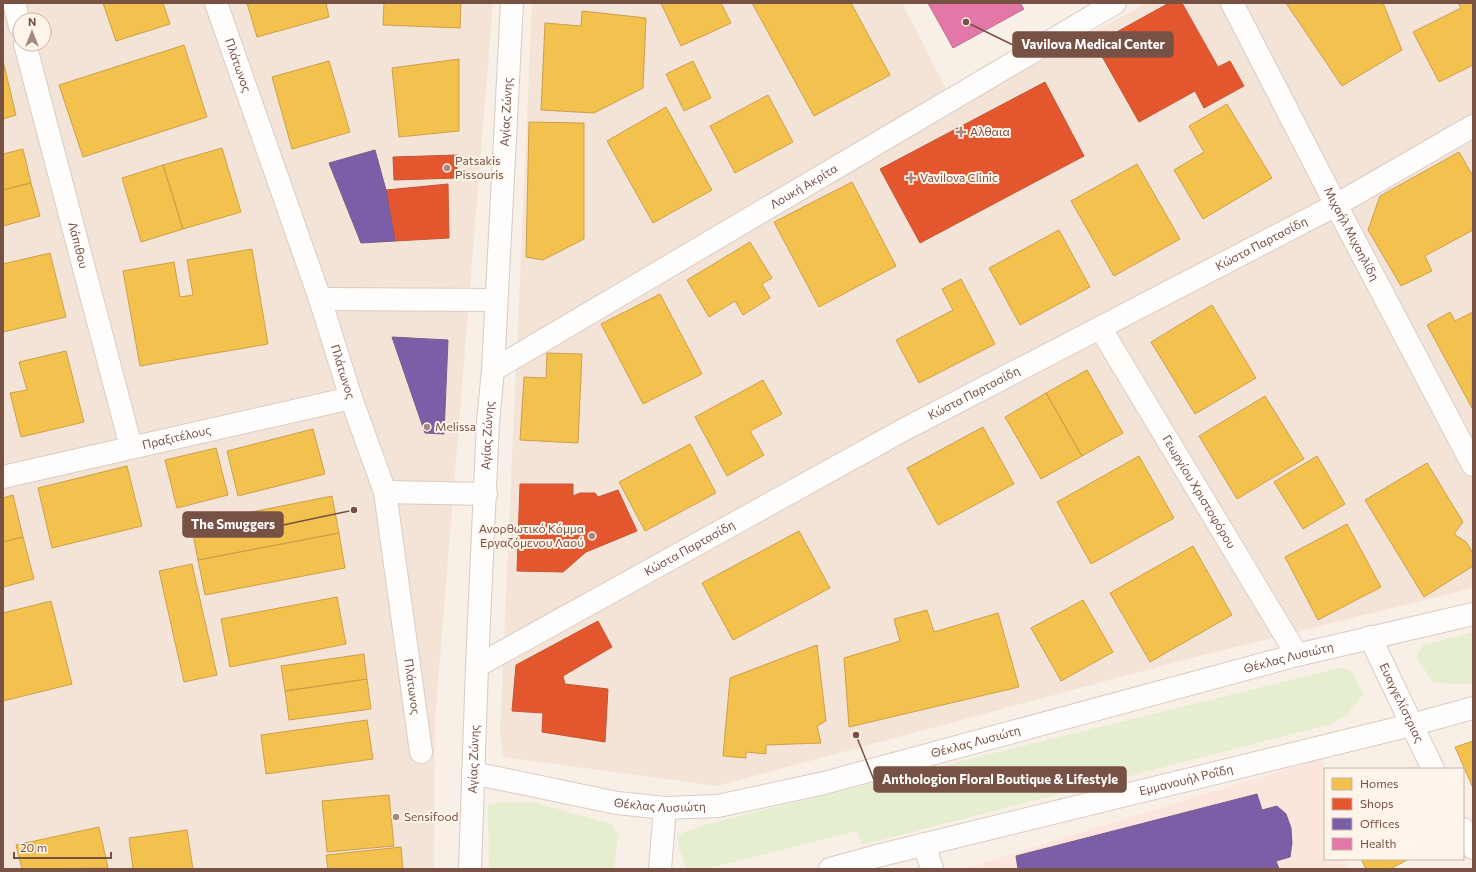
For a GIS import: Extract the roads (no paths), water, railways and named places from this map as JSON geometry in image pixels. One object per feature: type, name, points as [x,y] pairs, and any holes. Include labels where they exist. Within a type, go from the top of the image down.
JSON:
[{"type":"street","name":"Πλάτωνος","points":[[216,3],[320,299],[351,398],[385,492],[421,752]]},
{"type":"street","name":"Αγίας Ζώνης","points":[[470,869],[472,773],[486,494],[488,422],[493,370],[512,3]]},
{"type":"street","name":"Λουκή Ακρίτα","points":[[493,370],[1115,3]]},
{"type":"street","name":"Μιχαήλ Μιχαηλίδη","points":[[1232,3],[1336,205],[1472,459]]},
{"type":"street","name":"Λάπιθου","points":[[27,52],[131,447]]},
{"type":"street","name":"Κώστα Παρτασίδη","points":[[477,666],[905,429],[1336,205],[1473,126]]},
{"type":"street","points":[[320,299],[496,300]]},
{"type":"street","name":"Γεωργίου Χριστοφόρου","points":[[1101,328],[1297,655]]},
{"type":"street","name":"Πραξιτέλους","points":[[3,477],[351,398]]},
{"type":"street","points":[[385,492],[486,494]]},
{"type":"street","name":"Θέκλας Λυσιώτη","points":[[472,773],[610,802],[665,808],[718,806],[824,782],[1297,655],[1473,614]]},
{"type":"street","name":"Ευαγγελίστριας","points":[[1370,637],[1432,768]]},
{"type":"street","name":"Εμμανουήλ Ροΐδη","points":[[830,869],[924,844],[1411,725],[1473,708]]},
{"type":"street","points":[[660,869],[665,808]]},
{"type":"street","points":[[1464,831],[1473,848]]},
{"type":"street","points":[[924,844],[932,869]]},
{"type":"place","name":"Vavilova Medical Center","points":[[966,22]]},
{"type":"place","name":"Αλθαια","points":[[961,132]]},
{"type":"place","name":"Patsakis Pissouris","points":[[447,168]]},
{"type":"place","name":"Vavilova Clinic","points":[[911,178]]},
{"type":"place","name":"Melissa","points":[[427,427]]},
{"type":"place","name":"The Smuggers","points":[[354,510]]},
{"type":"place","name":"Ανορθωτικό Κόμμα Εργαζόμενου Λαού","points":[[592,536]]},
{"type":"place","name":"Anthologion Floral Boutique & Lifestyle","points":[[856,735]]},
{"type":"place","name":"Sensifood","points":[[396,817]]}]
